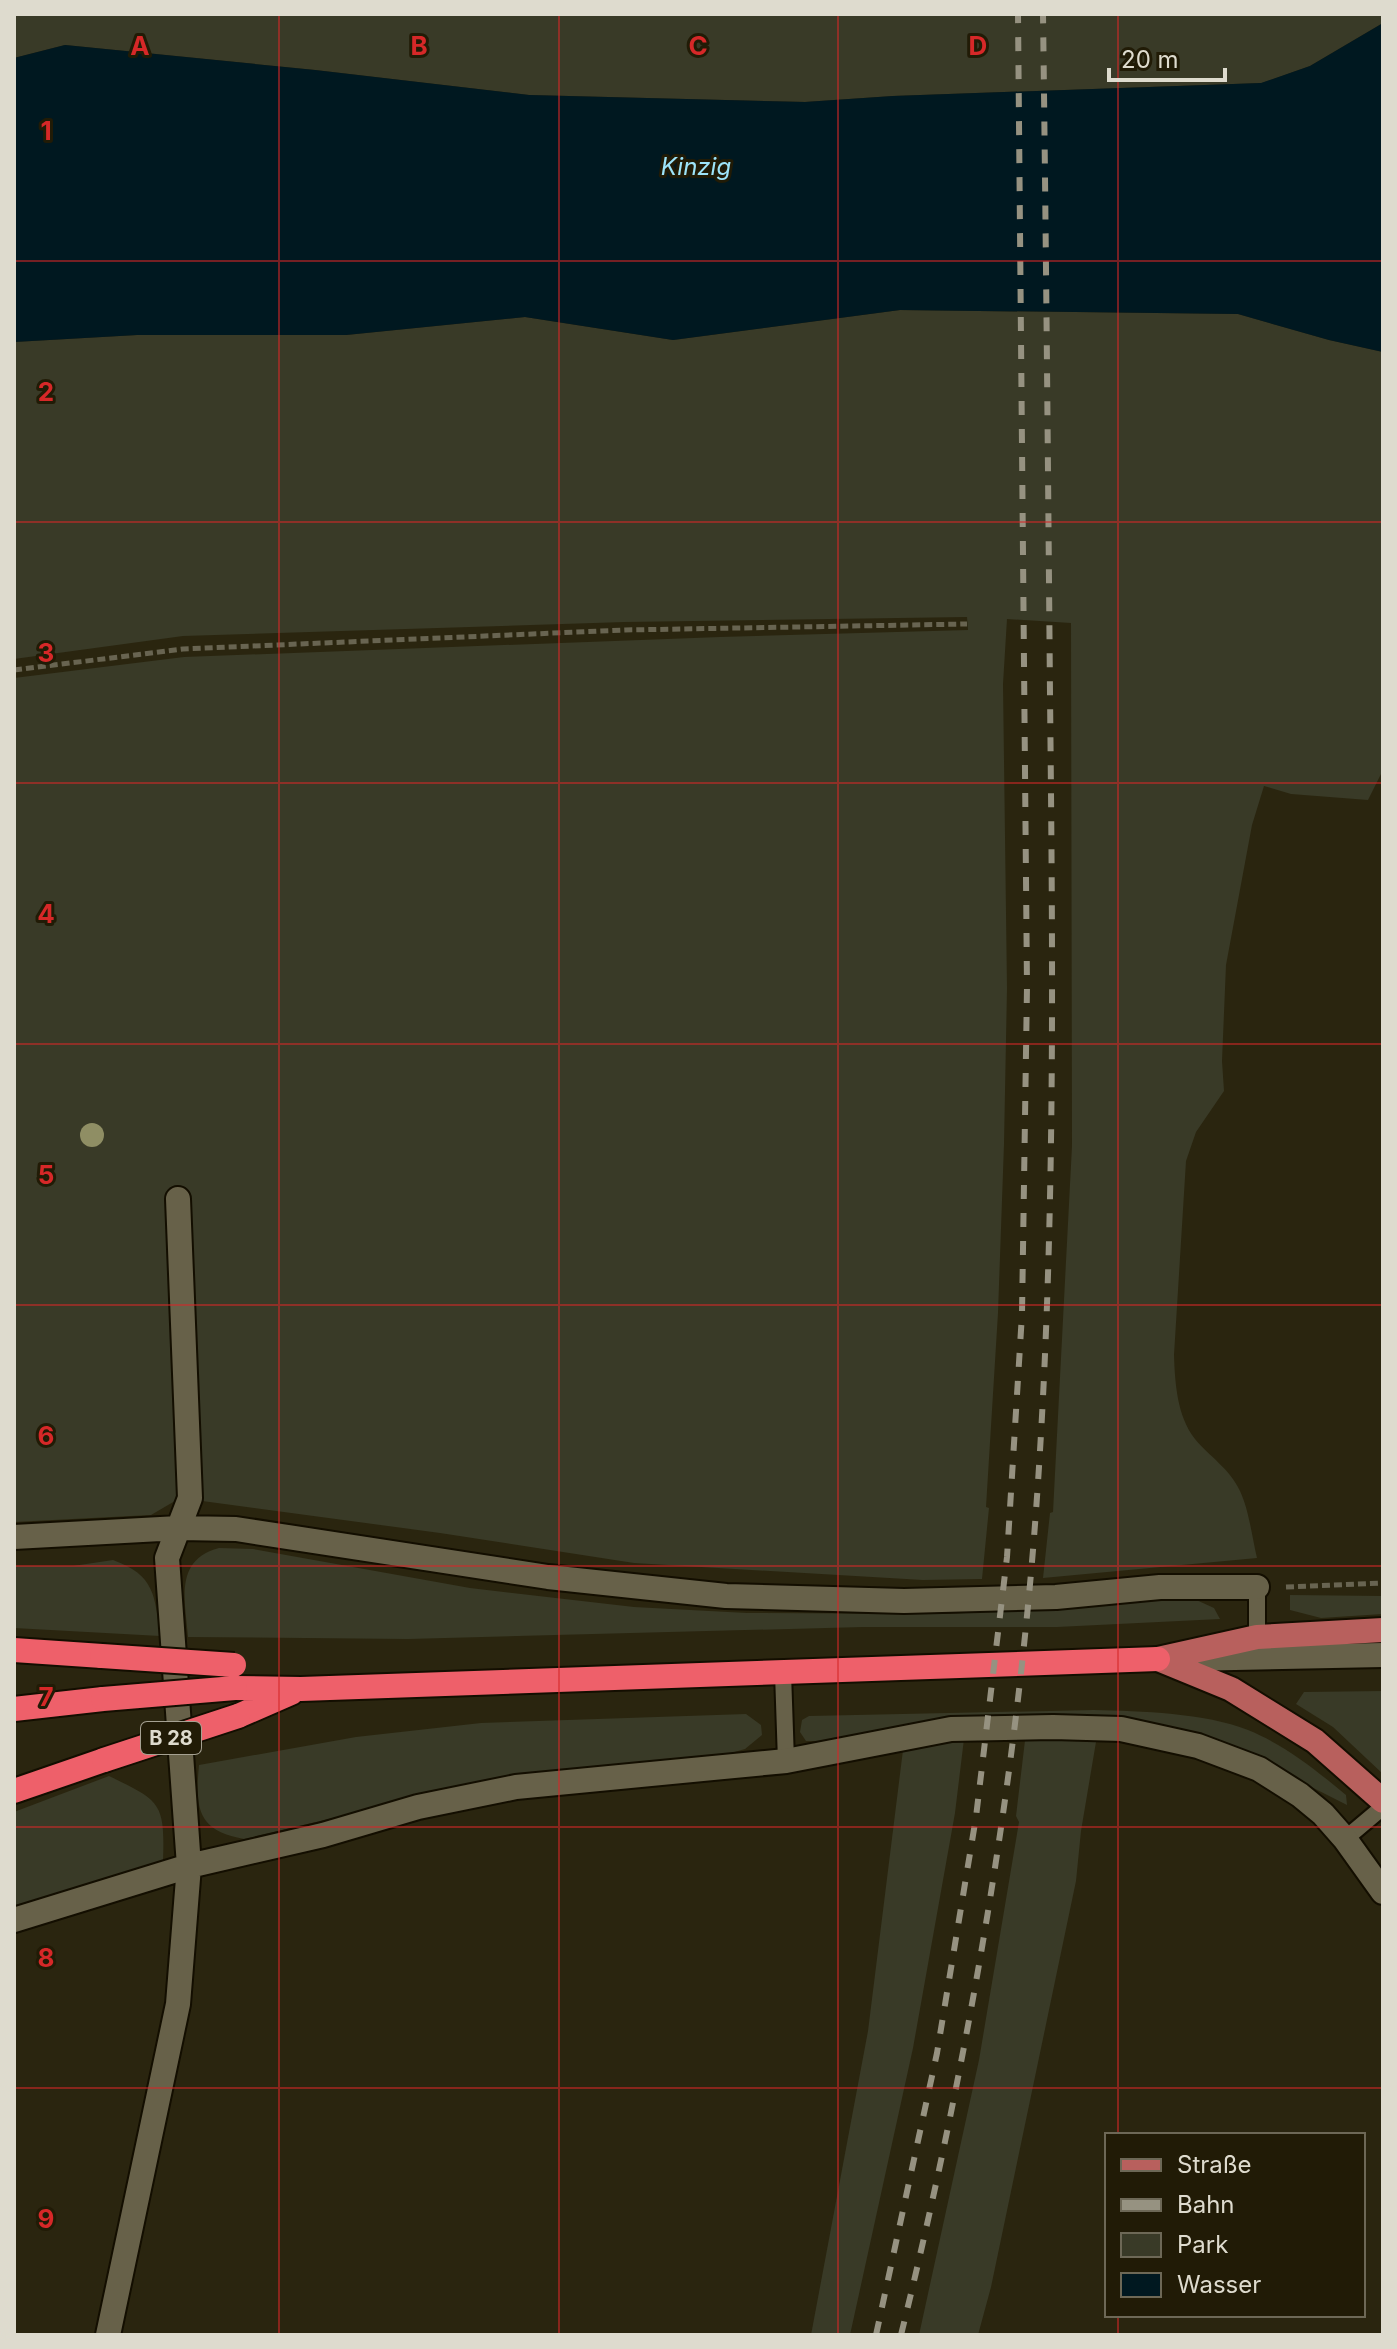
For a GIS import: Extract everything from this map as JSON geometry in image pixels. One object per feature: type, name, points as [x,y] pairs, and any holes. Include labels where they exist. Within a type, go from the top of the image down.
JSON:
[{"type":"highway","name":"B 28","points":[[14,1650],[102,1656],[301,1689]]},
{"type":"highway","points":[[301,1689],[1158,1659]]},
{"type":"highway","name":"B 28","points":[[14,1709],[103,1699],[234,1676]]},
{"type":"highway","name":"B 28","points":[[14,1791],[238,1716],[301,1689]]},
{"type":"main road","points":[[1158,1659],[1257,1637],[1383,1630]]},
{"type":"main road","points":[[1158,1659],[1231,1689],[1315,1741],[1383,1801]]},
{"type":"street","points":[[108,2335],[178,2004],[189,1866],[167,1558],[190,1498],[178,1199]]},
{"type":"street","points":[[14,1537],[179,1528],[236,1529],[548,1577],[726,1596],[904,1601],[1056,1597],[1160,1587],[1257,1587]]},
{"type":"street","points":[[1158,1659],[1383,1655]]},
{"type":"street","points":[[14,1920],[189,1866],[323,1835],[418,1807],[516,1787],[786,1761],[951,1729],[1121,1729],[1198,1746],[1259,1769],[1323,1814],[1383,1892]]},
{"type":"lane","points":[[1257,1587],[1257,1637]]},
{"type":"lane","points":[[783,1673],[786,1761]]},
{"type":"lane","points":[[1345,1839],[1383,1807]]},
{"type":"path","points":[[14,670],[183,649],[625,630],[967,624]]},
{"type":"path","points":[[1257,1587],[1383,1583]]},
{"type":"green space","points":[[14,14],[1383,14],[1383,23],[1310,66],[1262,83],[805,102],[529,95],[65,45],[14,58]]},
{"type":"green space","points":[[900,310],[1238,314],[1383,352],[1383,770],[1368,800],[1291,794],[1264,786],[1252,825],[1226,965],[1222,1061],[1224,1091],[1196,1132],[1186,1161],[1174,1355],[1178,1399],[1184,1420],[1195,1439],[1225,1469],[1240,1491],[1257,1558],[1043,1578],[1050,1513],[1053,1512],[1072,1146],[1071,623],[1007,619],[1003,684],[1007,988],[1004,1144],[986,1507],[989,1508],[982,1579],[923,1580],[634,1563],[180,1498],[151,1515],[14,1522],[14,678],[184,657],[968,630],[967,617],[625,622],[183,636],[14,659],[14,342],[137,335],[346,335],[525,317],[673,340]]},
{"type":"green space","points":[[219,1548],[253,1549],[470,1588],[634,1607],[747,1613],[946,1614],[1062,1608],[1146,1597],[1192,1598],[1214,1608],[1220,1619],[1057,1627],[863,1627],[408,1639],[188,1637],[185,1596],[189,1572],[205,1554]]},
{"type":"green space","points":[[113,1560],[145,1580],[154,1598],[160,1636],[14,1628],[14,1566],[73,1566]]},
{"type":"green space","points":[[1290,1595],[1383,1596],[1383,1614],[1321,1618],[1290,1610]]},
{"type":"green space","points":[[1383,1691],[1383,1774],[1333,1727],[1296,1704],[1304,1692]]},
{"type":"green space","points":[[1094,1710],[1193,1716],[1248,1730],[1312,1767],[1346,1795],[1347,1805],[1244,1753],[946,1723],[819,1741],[806,1741],[800,1732],[802,1720],[809,1716]]},
{"type":"green space","points":[[746,1714],[761,1725],[762,1735],[745,1749],[713,1758],[459,1788],[244,1839],[217,1830],[202,1815],[199,1805],[199,1765],[356,1737],[481,1723]]},
{"type":"green space","points":[[1026,1732],[1097,1736],[1076,1881],[991,2287],[978,2335],[919,2335],[979,2060],[1019,1822],[1016,1816]]},
{"type":"green space","points":[[964,1739],[955,1813],[913,2048],[850,2335],[811,2335],[868,2031],[903,1750],[934,1740]]},
{"type":"green space","points":[[109,1776],[140,1792],[156,1806],[163,1827],[163,1861],[14,1912],[14,1812]]},
{"type":"water","name":"Kinzig","points":[[1383,23],[1383,352],[1238,314],[900,310],[673,340],[525,317],[346,335],[137,335],[14,342],[14,58],[65,45],[529,95],[805,102],[1261,83],[1310,66]]},
{"type":"railway","points":[[876,2335],[937,2053],[976,1817],[1007,1557],[1022,1314],[1027,987],[1018,14]]},
{"type":"railway","points":[[901,2335],[965,2043],[998,1847],[1024,1649],[1040,1443],[1046,1336],[1052,1015],[1043,14]]}]
